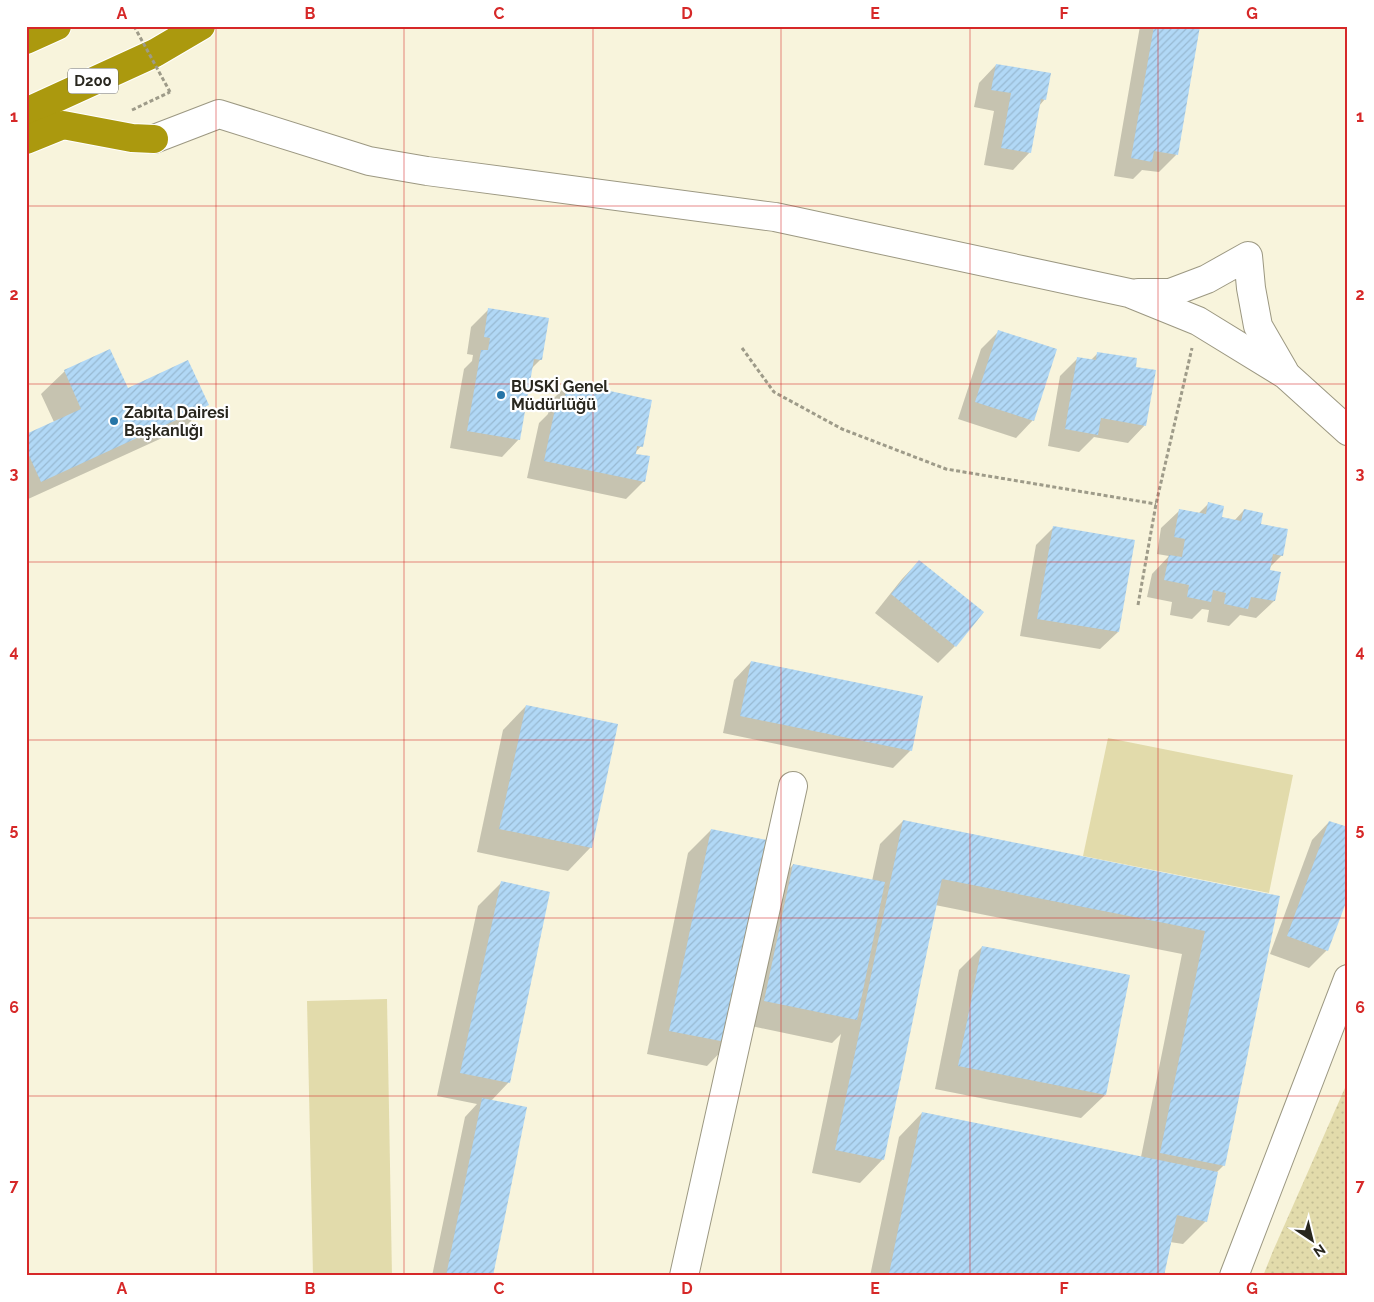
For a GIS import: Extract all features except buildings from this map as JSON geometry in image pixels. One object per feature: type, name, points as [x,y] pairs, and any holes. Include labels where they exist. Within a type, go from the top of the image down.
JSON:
[{"type":"highway","points":[[26,40],[57,26]]},
{"type":"highway","name":"D200","points":[[26,112],[155,53],[202,26]]},
{"type":"highway","points":[[26,140],[63,125],[132,138],[154,138]]},
{"type":"street","points":[[154,138],[219,114],[369,162],[774,217],[1129,293],[1198,321],[1286,375],[1348,430]]},
{"type":"street","points":[[1129,293],[1170,293],[1207,279],[1248,256],[1251,288],[1258,326],[1286,375]]},
{"type":"street","points":[[684,1276],[793,786]]},
{"type":"street","points":[[1234,1276],[1348,978]]},
{"type":"path","points":[[127,113],[170,92],[134,26]]},
{"type":"path","points":[[1138,605],[1156,504],[1198,321]]},
{"type":"path","points":[[742,348],[774,392],[842,429],[946,469],[1156,504]]},
{"type":"shaded area","points":[[1108,738],[1293,775],[1269,893],[1083,856]]},
{"type":"shaded area","points":[[387,999],[392,1276],[313,1276],[307,1001]]},
{"type":"shaded area","points":[[1348,1081],[1348,1276],[1263,1276],[1273,1251]]},
{"type":"place","name":"BUSKİ Genel Müdürlüğü","points":[[501,395]]},
{"type":"place","name":"Zabıta Dairesi Başkanlığı","points":[[114,421]]}]
